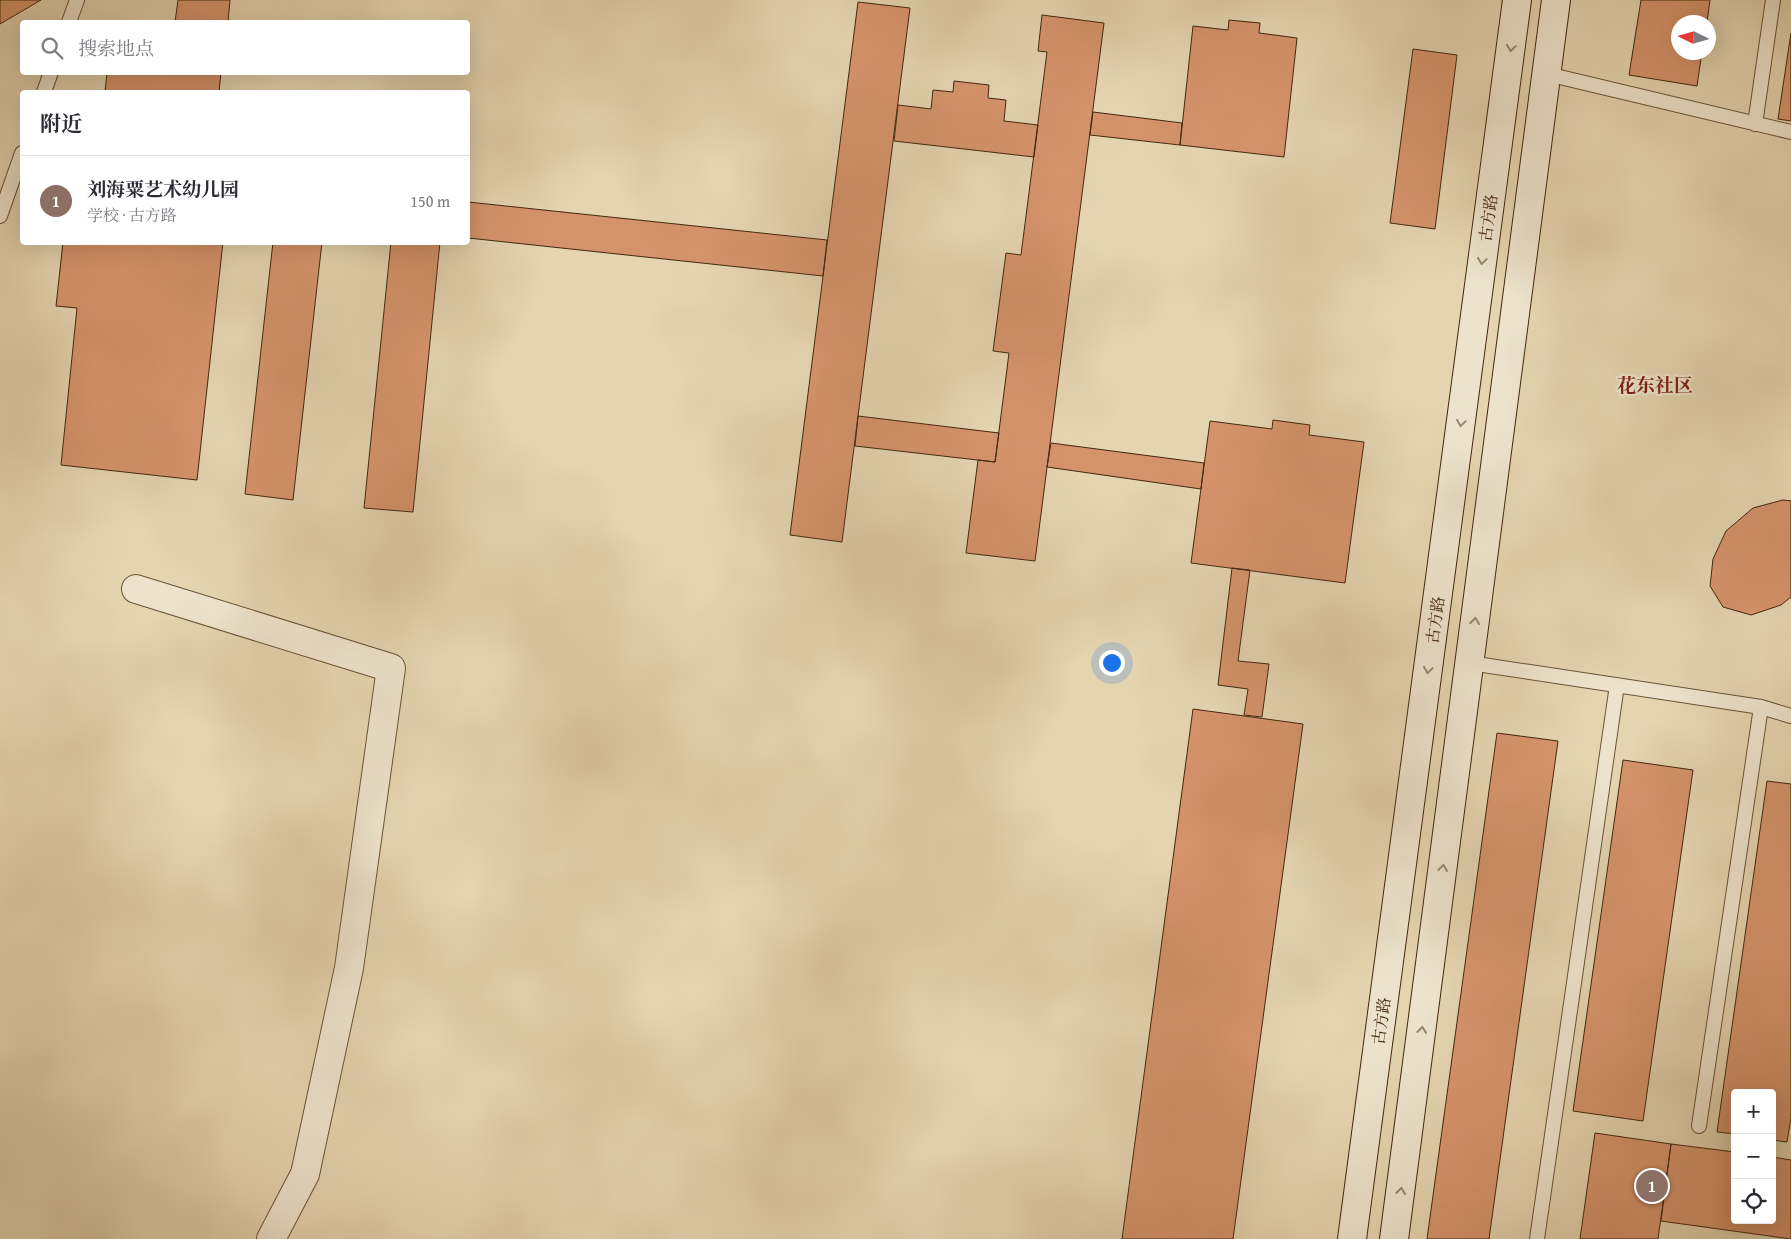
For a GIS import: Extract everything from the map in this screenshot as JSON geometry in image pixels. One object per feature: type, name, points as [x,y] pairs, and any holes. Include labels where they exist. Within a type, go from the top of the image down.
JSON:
[{"type":"street","name":"古方路","points":[[1352,1239],[1517,0]]},
{"type":"street","points":[[1394,1239],[1556,0]]},
{"type":"street","points":[[136,589],[391,668],[347,977],[305,1174],[271,1239]]},
{"type":"lane","points":[[70,20],[76,0]]},
{"type":"lane","points":[[1755,124],[1773,0]]},
{"type":"lane","points":[[1547,74],[1791,132]]},
{"type":"lane","points":[[45,90],[50,75]]},
{"type":"lane","points":[[0,216],[20,158]]},
{"type":"lane","points":[[1470,662],[1761,707],[1791,716]]},
{"type":"lane","points":[[1537,1239],[1617,685]]},
{"type":"lane","points":[[1699,1126],[1761,707]]},
{"type":"building","points":[[0,0],[41,0],[0,24]]},
{"type":"building","points":[[178,0],[230,0],[228,20],[175,20]]},
{"type":"building","points":[[1641,0],[1710,0],[1708,15],[1671,15],[1671,60],[1701,60],[1697,86],[1629,75]]},
{"type":"building","points":[[858,2],[910,8],[842,542],[790,535]]},
{"type":"building","points":[[1042,15],[1104,23],[1035,561],[966,553],[978,460],[995,462],[1009,353],[993,351],[1006,253],[1021,255],[1047,52],[1038,51]]},
{"type":"building","points":[[1229,20],[1260,23],[1259,33],[1297,38],[1284,157],[1180,145],[1193,26],[1228,30]]},
{"type":"building","points":[[1791,33],[1791,121],[1778,119]]},
{"type":"building","points":[[1413,49],[1457,55],[1435,229],[1390,223]]},
{"type":"building","points":[[107,75],[221,75],[219,90],[105,90]]},
{"type":"building","points":[[954,81],[989,85],[988,98],[1006,100],[1004,121],[1038,125],[1034,157],[894,141],[898,105],[931,109],[933,90],[953,92]]},
{"type":"building","points":[[1093,112],[1182,123],[1180,145],[1090,135]]},
{"type":"building","points":[[470,202],[827,240],[823,276],[470,238]]},
{"type":"building","points":[[63,245],[223,245],[197,480],[61,465],[77,308],[56,306]]},
{"type":"building","points":[[273,245],[322,245],[293,500],[245,494]]},
{"type":"building","points":[[391,245],[440,245],[413,512],[364,508]]},
{"type":"building","points":[[858,416],[999,433],[995,462],[855,446]]},
{"type":"building","points":[[1273,420],[1310,425],[1309,435],[1364,442],[1345,583],[1191,563],[1210,421],[1272,429]]},
{"type":"building","points":[[1051,443],[1204,463],[1201,489],[1047,467]]},
{"type":"building","points":[[1783,500],[1791,501],[1791,597],[1781,605],[1751,615],[1723,607],[1710,586],[1713,559],[1726,531],[1753,508]]},
{"type":"building","points":[[1232,568],[1250,570],[1238,661],[1269,664],[1262,717],[1244,715],[1248,689],[1218,685]]},
{"type":"building","points":[[1193,709],[1303,724],[1233,1239],[1122,1239]]},
{"type":"building","points":[[1497,733],[1558,741],[1489,1239],[1427,1239]]},
{"type":"building","points":[[1623,760],[1693,770],[1643,1121],[1573,1111]]},
{"type":"building","points":[[1767,781],[1791,784],[1791,1117],[1787,1142],[1776,1141],[1776,1089],[1731,1089],[1731,1134],[1717,1132]]},
{"type":"building","points":[[1595,1133],[1671,1144],[1658,1239],[1580,1239]]},
{"type":"building","points":[[1671,1144],[1731,1152],[1731,1224],[1776,1224],[1776,1158],[1791,1160],[1791,1239],[1661,1221]]},
{"type":"place","name":"刘海粟艺术幼儿园","points":[[1652,1186]]},
{"type":"district","name":"花东社区","points":[[1655,385]]}]
